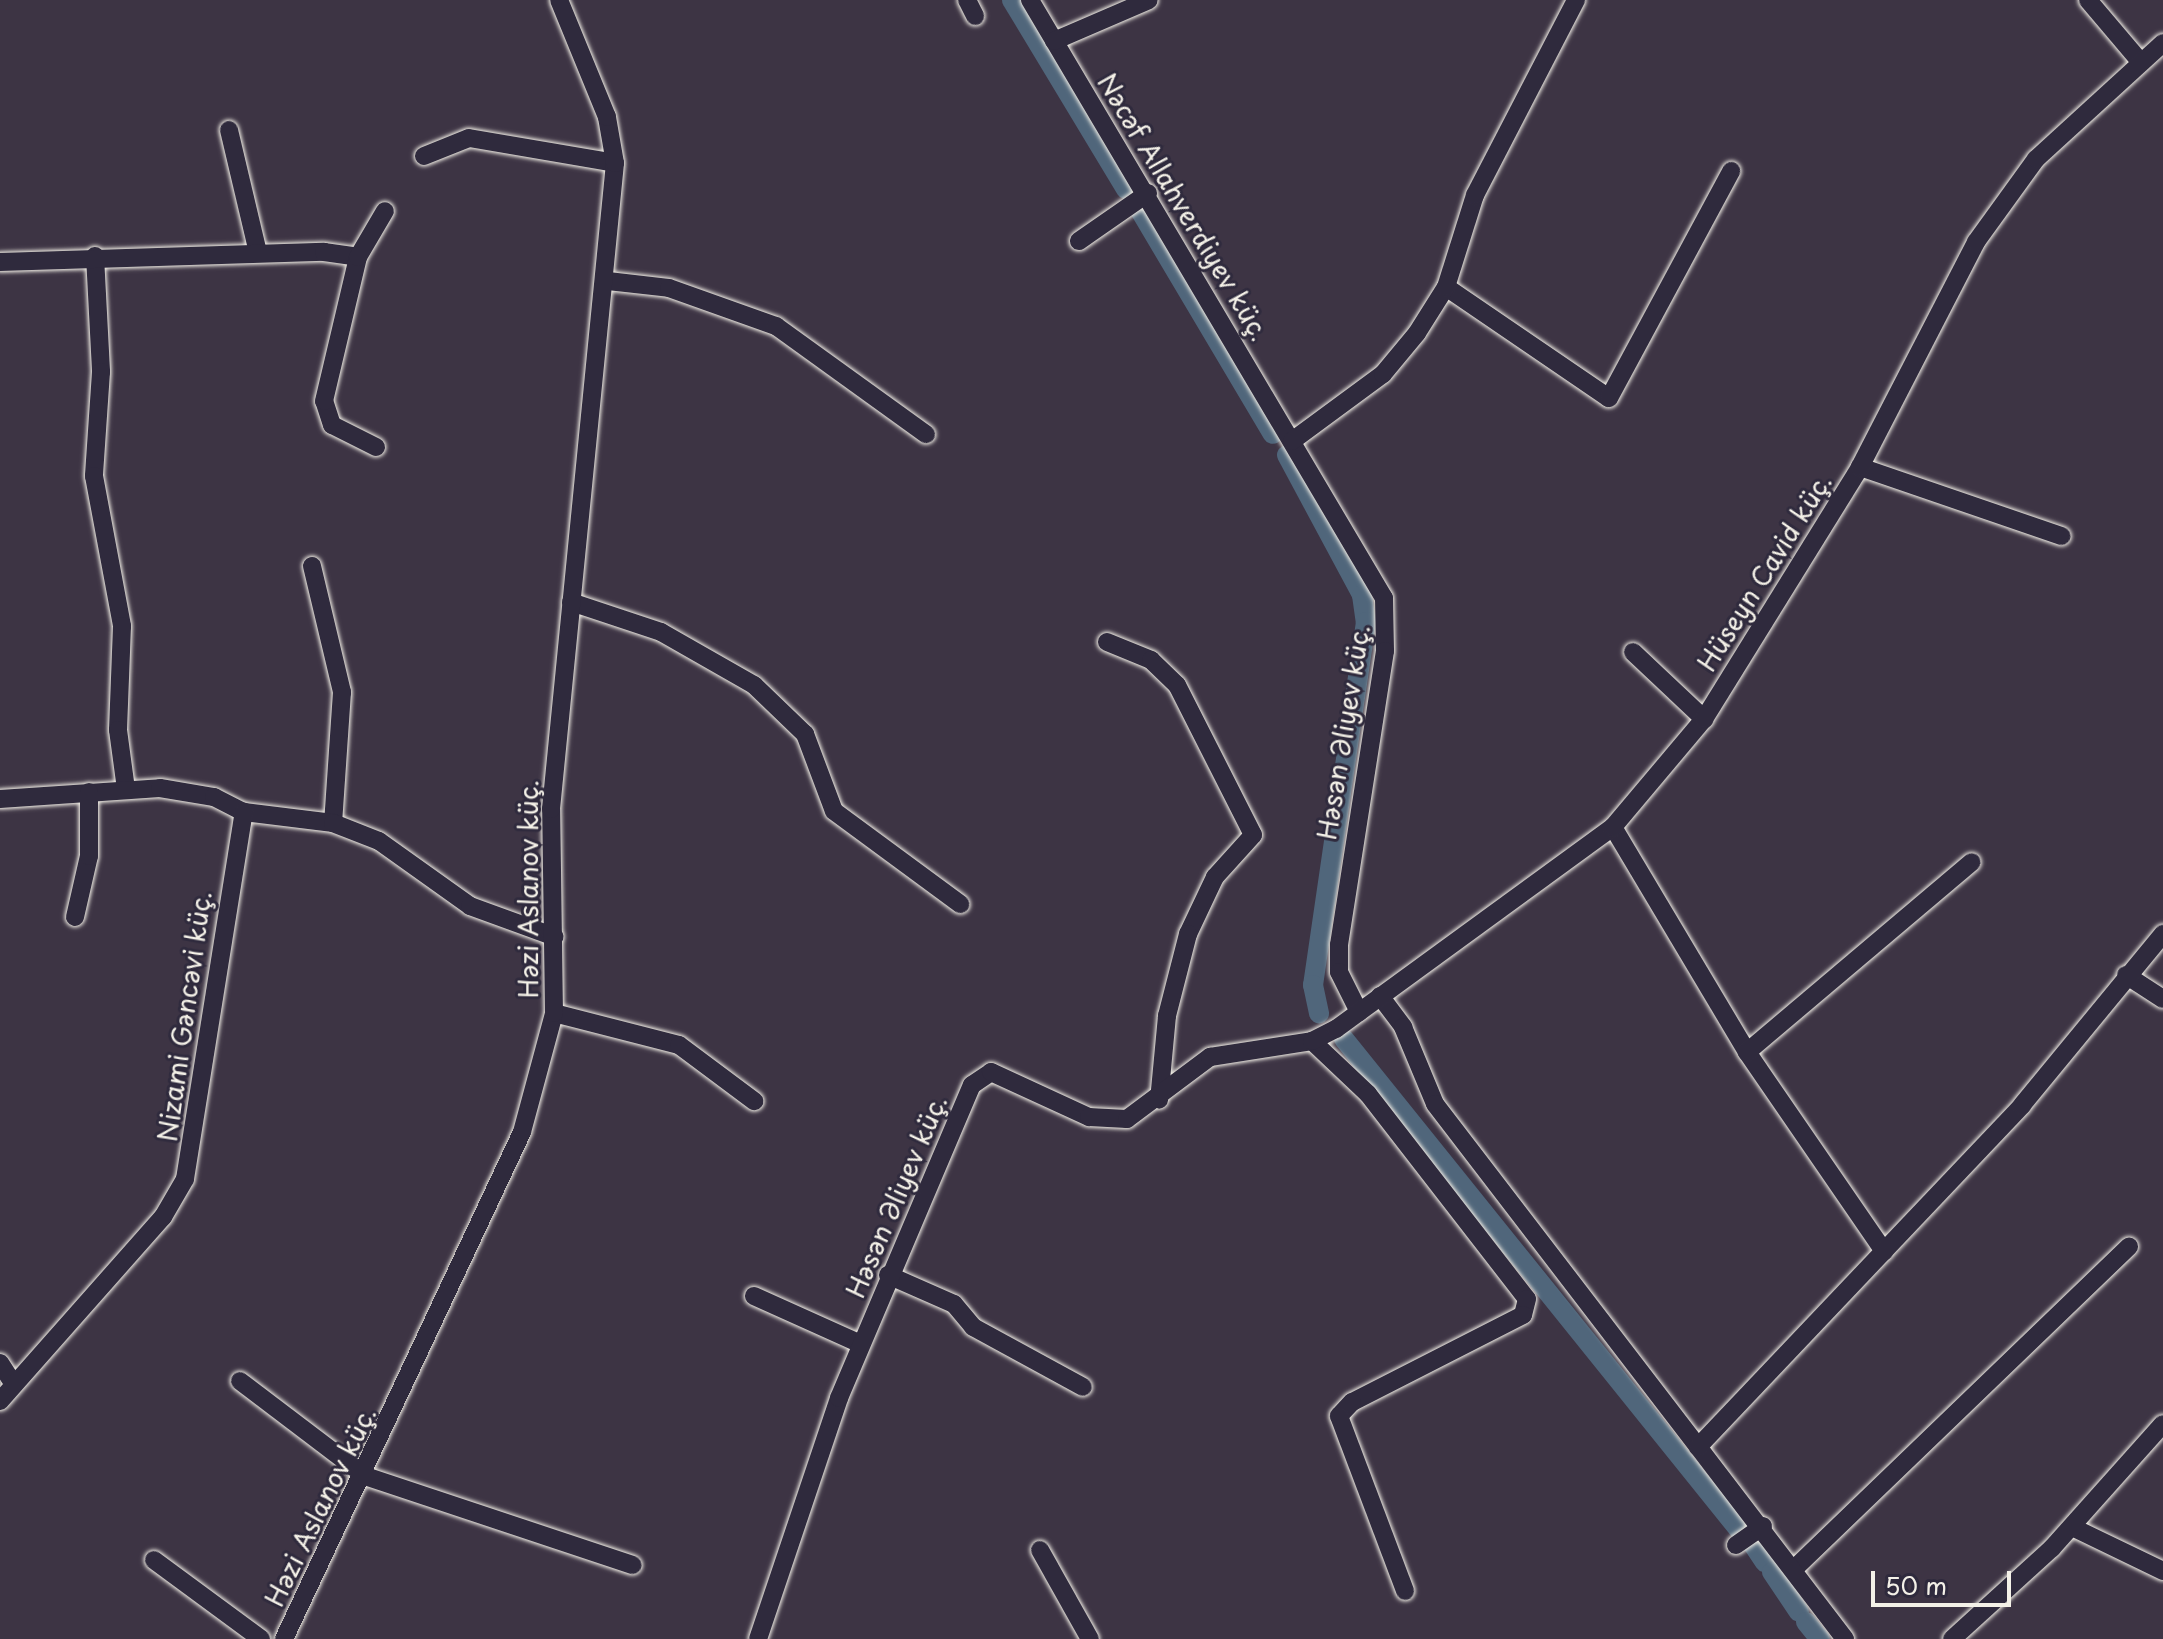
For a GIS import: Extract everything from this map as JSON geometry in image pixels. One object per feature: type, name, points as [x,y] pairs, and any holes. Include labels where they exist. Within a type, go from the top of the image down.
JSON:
[{"type":"street","name":"Həzi Aslanov küç.","points":[[284,1639],[365,1476],[522,1132],[554,1013],[551,809],[608,281],[615,163],[607,117],[559,0]]},
{"type":"street","name":"Nəcəf Allahverdiyev küç.","points":[[1030,0],[1148,193],[1292,441]]},
{"type":"street","points":[[1054,41],[1149,0]]},
{"type":"street","points":[[1292,441],[1383,374],[1446,287],[1475,195],[1576,0]]},
{"type":"street","points":[[2088,0],[2138,59]]},
{"type":"street","name":"Hüseyn Cavid küç.","points":[[1312,1041],[1359,1012],[1613,827],[1704,719],[1860,467],[1976,242],[2036,159],[2138,59],[2163,43]]},
{"type":"street","points":[[229,130],[258,253]]},
{"type":"street","points":[[424,156],[469,138],[615,163]]},
{"type":"street","points":[[1446,287],[1609,398],[1731,171]]},
{"type":"street","points":[[1079,241],[1148,193]]},
{"type":"street","points":[[376,447],[332,425],[324,401],[358,257],[385,211]]},
{"type":"street","points":[[0,262],[95,256],[258,253],[358,257]]},
{"type":"street","points":[[95,256],[101,372],[94,476],[122,626],[118,730],[126,789]]},
{"type":"street","points":[[608,281],[669,288],[776,326],[926,434]]},
{"type":"street","name":"Həsən Əliyev küç.","points":[[1292,441],[1384,598],[1388,625],[1339,945],[1339,972],[1359,1012]]},
{"type":"street","points":[[1860,467],[2061,536]]},
{"type":"street","points":[[312,566],[342,692],[333,823]]},
{"type":"street","points":[[571,602],[661,632],[754,685],[805,734],[834,811],[960,904]]},
{"type":"street","points":[[1107,642],[1151,660],[1177,685],[1253,835],[1215,877],[1188,934],[1167,1016],[1159,1100]]},
{"type":"street","points":[[1633,652],[1704,719]]},
{"type":"street","points":[[0,799],[126,789],[189,791],[244,812],[333,823],[379,841],[470,906],[555,937]]},
{"type":"street","points":[[75,917],[89,856],[89,792]]},
{"type":"street","name":"Nizami Gəncəvi küç.","points":[[0,1401],[163,1217],[185,1179],[244,812]]},
{"type":"street","points":[[1613,827],[1747,1052],[1884,1251]]},
{"type":"street","points":[[1747,1052],[1972,862]]},
{"type":"street","points":[[1698,1447],[2022,1105],[2126,975],[2163,934]]},
{"type":"street","points":[[2126,975],[2163,999]]},
{"type":"street","points":[[1380,996],[1395,1011],[1435,1104],[1698,1447],[1763,1526],[1845,1639]]},
{"type":"street","points":[[554,1013],[679,1045],[754,1101]]},
{"type":"street","points":[[1312,1041],[1368,1094],[1527,1299],[1523,1315],[1352,1402],[1339,1416],[1405,1591]]},
{"type":"street","name":"Həsən Əliyev küç.","points":[[758,1639],[861,1344],[972,1085],[991,1072],[1110,1122],[1159,1100],[1210,1057],[1312,1041]]},
{"type":"street","points":[[1794,1569],[2129,1247]]},
{"type":"street","points":[[888,1275],[954,1304],[973,1327],[1083,1387]]},
{"type":"street","points":[[754,1296],[861,1344]]},
{"type":"street","points":[[0,1363],[13,1383]]},
{"type":"street","points":[[240,1381],[365,1476],[633,1565]]},
{"type":"street","points":[[1952,1639],[2072,1527],[2163,1424]]},
{"type":"street","points":[[1736,1545],[1763,1526]]},
{"type":"street","points":[[2072,1527],[2163,1571]]},
{"type":"street","points":[[1040,1550],[1090,1639]]},
{"type":"street","points":[[154,1560],[261,1639]]},
{"type":"waterway","points":[[1012,0],[1126,189]]},
{"type":"waterway","points":[[1141,212],[1273,434]]},
{"type":"waterway","points":[[1287,455],[1362,595],[1366,622],[1313,985],[1319,1013]]},
{"type":"waterway","points":[[1344,1039],[1740,1531]]},
{"type":"waterway","points":[[1752,1543],[1765,1562]]},
{"type":"waterway","points":[[1772,1572],[1799,1612]]},
{"type":"waterway","points":[[1806,1622],[1820,1639]]}]
